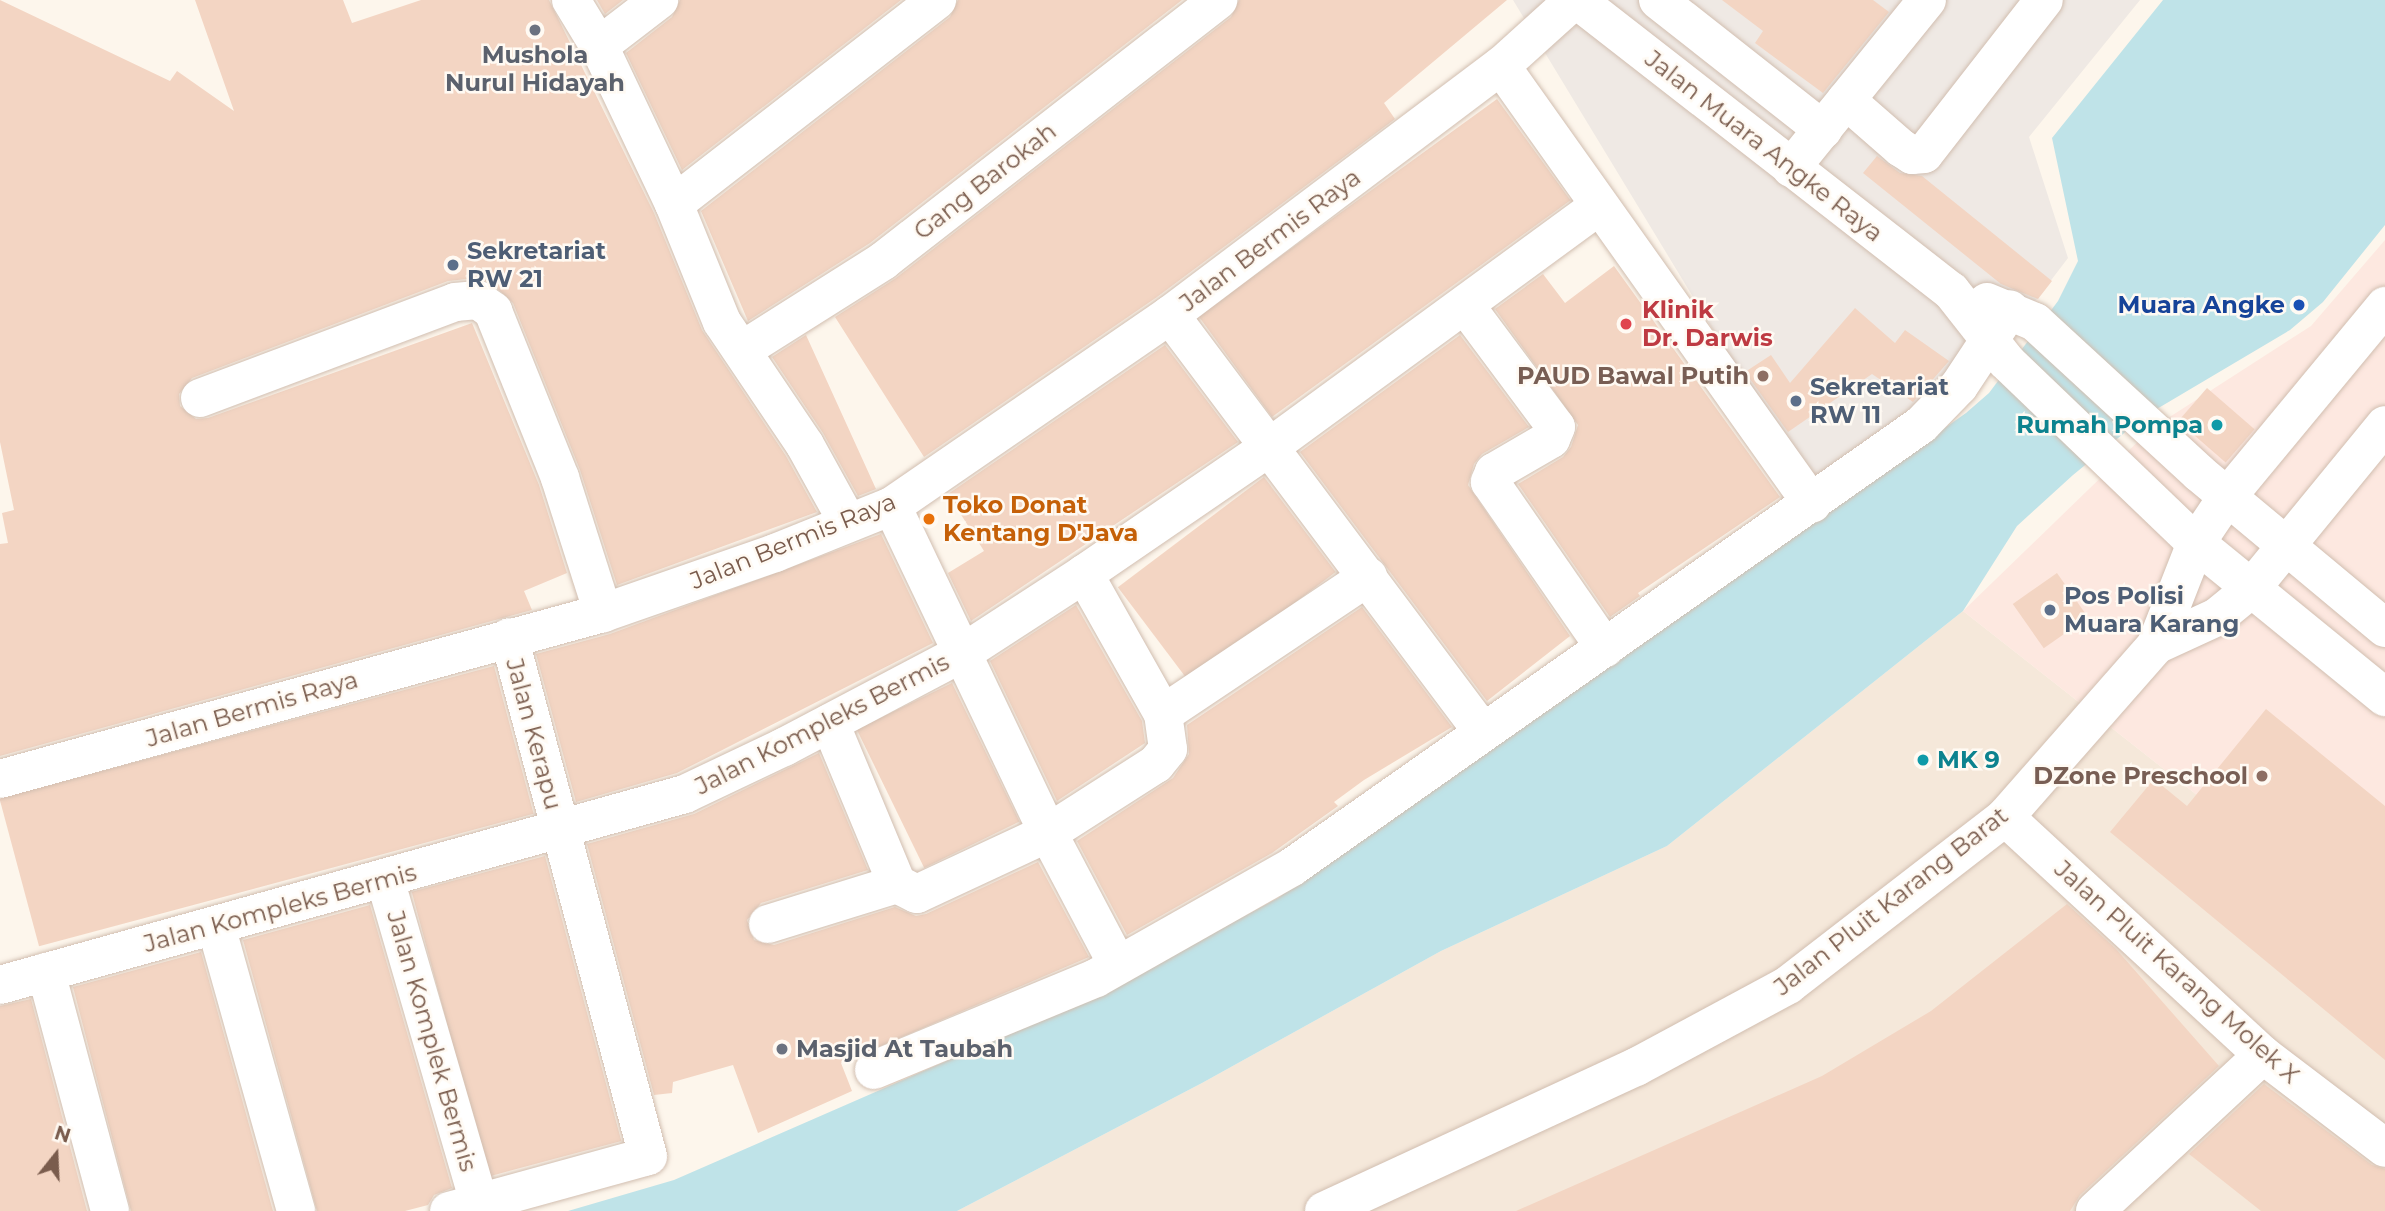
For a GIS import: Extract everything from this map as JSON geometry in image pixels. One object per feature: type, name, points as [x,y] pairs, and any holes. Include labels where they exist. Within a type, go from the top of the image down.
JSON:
[{"type":"street","points":[[571,0],[598,46],[674,204],[722,322],[744,349],[848,523]]},
{"type":"street","points":[[598,46],[659,0]]},
{"type":"street","points":[[674,204],[937,0]]},
{"type":"street","name":"Gang Barokah","points":[[744,349],[883,261],[1218,0]]},
{"type":"street","name":"Jalan Bermis Raya","points":[[0,779],[603,612],[892,506],[1170,315],[1501,66],[1576,0]]},
{"type":"street","name":"Jalan Muara Angke Raya","points":[[1576,0],[1951,291],[1997,352],[2196,543],[2250,590],[2385,697]]},
{"type":"street","points":[[1658,0],[1823,130]]},
{"type":"street","points":[[1791,168],[1927,0]]},
{"type":"street","points":[[1846,100],[1901,148],[1912,155],[1924,154],[2044,0]]},
{"type":"street","points":[[1501,66],[1812,504]]},
{"type":"street","name":"Jalan Kompleks Bermis","points":[[0,985],[559,831],[685,793],[830,723],[964,652],[1084,574],[1271,446],[1600,206]]},
{"type":"street","name":"Jalan Muara Angke Raya","points":[[1951,291],[2022,315],[2227,497],[2385,628]]},
{"type":"street","points":[[200,398],[455,302],[478,300],[493,310],[560,478],[603,612]]},
{"type":"street","points":[[1465,305],[1556,427],[1551,439],[1494,472],[1490,482],[1605,648]]},
{"type":"street","name":"Jalan Pluit Karang Barat","points":[[1324,1211],[1636,1068],[1788,985],[2005,817],[2156,645],[2196,543],[2227,497],[2385,306]]},
{"type":"street","points":[[1170,315],[1271,446],[1482,731]]},
{"type":"street","points":[[874,1070],[1096,978],[1292,867],[1921,425],[1997,352],[2022,315]]},
{"type":"street","points":[[2156,645],[2217,617],[2250,590],[2385,425]]},
{"type":"street","points":[[892,506],[964,652],[1048,833],[1117,964]]},
{"type":"street","points":[[830,723],[897,884],[917,894],[1048,833],[1166,757],[1163,713],[1084,574]]},
{"type":"street","points":[[1163,713],[1368,577]]},
{"type":"street","name":"Jalan Kerapu","points":[[509,637],[559,831]]},
{"type":"street","name":"Jalan Pluit Karang Molek X","points":[[2005,817],[2263,1055],[2385,1148]]},
{"type":"street","points":[[464,1207],[648,1156],[559,831]]},
{"type":"street","name":"Jalan Komplek Bermis","points":[[386,879],[464,1207]]},
{"type":"street","points":[[768,924],[897,884]]},
{"type":"street","points":[[216,926],[296,1211]]},
{"type":"street","points":[[46,972],[110,1211]]},
{"type":"street","points":[[2114,1206],[2263,1055]]},
{"type":"shaded area","points":[[1513,0],[2140,0],[2029,137],[2068,258],[1957,404],[1824,513]]},
{"type":"shaded area","points":[[2385,240],[2385,943],[1963,611],[2151,429],[2311,326]]},
{"type":"shaded area","points":[[1963,611],[2385,943],[2385,1211],[957,1211],[1202,1083],[1441,951],[1667,846]]},
{"type":"water","points":[[2163,0],[2385,0],[2385,225],[2323,302],[2290,330],[2145,416],[2073,475],[2017,526],[1963,611],[1667,846],[1441,951],[1202,1083],[957,1211],[568,1211],[674,1180],[1102,993],[1278,898],[1966,413],[1989,393],[2058,301],[2078,261],[2052,138]]},
{"type":"building","points":[[0,0],[170,81],[177,71],[234,111],[195,0],[343,0],[352,23],[421,0],[549,0],[654,213],[702,330],[786,456],[817,512],[617,585],[580,470],[513,303],[490,282],[476,278],[448,281],[192,378],[179,394],[180,406],[196,419],[208,418],[472,323],[539,485],[567,573],[524,591],[532,610],[0,756],[0,544],[8,543],[2,513],[14,510],[0,442]]},
{"type":"building","points":[[597,0],[623,0],[605,14]]},
{"type":"building","points":[[680,0],[901,0],[682,170],[626,53],[672,17]]},
{"type":"building","points":[[958,0],[1182,0],[870,243],[748,321],[701,211],[950,17]]},
{"type":"building","points":[[1239,0],[1507,0],[1384,103],[1395,119],[1157,297],[924,457],[835,317],[896,278],[1231,17]]},
{"type":"building","points":[[1722,0],[1873,0],[1889,12],[1823,93],[1755,43],[1763,31]]},
{"type":"building","points":[[1497,99],[1570,200],[1272,417],[1198,316]]},
{"type":"building","points":[[1877,156],[1900,173],[1922,176],[2052,281],[2038,299],[2001,284],[1863,173]]},
{"type":"building","points":[[1614,266],[1780,497],[1638,593],[1640,596],[1610,617],[1518,484],[1563,457],[1571,447],[1578,425],[1495,309],[1543,274],[1565,303]]},
{"type":"building","points":[[1855,308],[1895,343],[1905,330],[1949,361],[1913,402],[1872,374],[1788,432],[1745,372],[1771,355],[1790,383]]},
{"type":"building","points":[[806,335],[876,489],[858,496],[823,433],[772,357]]},
{"type":"building","points":[[1460,335],[1529,427],[1482,454],[1474,464],[1468,485],[1570,636],[1487,701],[1300,452]]},
{"type":"building","points":[[1165,345],[1238,442],[971,621],[948,573],[984,551],[948,494]]},
{"type":"building","name":"Rumah Pompa","points":[[2207,388],[2255,429],[2226,463],[2178,421]]},
{"type":"building","points":[[1264,477],[1336,572],[1189,682],[1118,587]]},
{"type":"building","points":[[881,534],[933,643],[677,773],[576,802],[536,654],[610,634]]},
{"type":"building","name":"Pos Polisi Muara Karang","points":[[2057,573],[2088,617],[2044,648],[2013,604]]},
{"type":"building","points":[[1076,605],[1142,721],[1145,743],[1057,801],[990,661]]},
{"type":"building","points":[[1362,607],[1452,727],[1364,780],[1334,802],[1338,806],[1272,853],[1127,935],[1077,841],[1173,778],[1189,754],[1187,725]]},
{"type":"building","points":[[494,666],[534,814],[39,946],[0,798]]},
{"type":"building","points":[[952,683],[1020,821],[924,868],[857,729]]},
{"type":"building","points":[[2266,709],[2385,806],[2385,1060],[2110,832],[2154,779],[2187,806]]},
{"type":"building","points":[[819,753],[868,870],[761,903],[747,920],[754,940],[774,945],[895,907],[916,916],[926,914],[1038,862],[1089,957],[841,1063],[852,1091],[758,1133],[733,1065],[673,1082],[672,1093],[654,1095],[587,844],[694,814]]},
{"type":"building","points":[[545,856],[621,1141],[488,1177],[412,892]]},
{"type":"building","points":[[2067,904],[2116,949],[2219,1066],[2080,1195],[2070,1211],[1516,1211],[1822,1076],[1931,1011]]},
{"type":"building","points":[[370,905],[452,1188],[434,1195],[428,1205],[405,1211],[317,1211],[243,940]]},
{"type":"building","points":[[201,952],[273,1211],[131,1211],[73,987]]},
{"type":"building","points":[[31,999],[87,1211],[0,1211],[0,1006]]},
{"type":"building","points":[[2264,1084],[2372,1165],[2385,1169],[2385,1211],[2261,1211],[2189,1154]]},
{"type":"place","name":"Mushola Nurul Hidayah","points":[[535,30]]},
{"type":"place","name":"Sekretariat RW 21","points":[[453,265]]},
{"type":"place","name":"Muara Angke","points":[[2299,305]]},
{"type":"place","name":"Klinik Dr. Darwis","points":[[1626,324]]},
{"type":"place","name":"PAUD Bawal Putih","points":[[1763,376]]},
{"type":"place","name":"Sekretariat RW 11","points":[[1796,401]]},
{"type":"place","name":"Rumah Pompa","points":[[2217,425]]},
{"type":"place","name":"Toko Donat Kentang D'Java","points":[[929,519]]},
{"type":"place","name":"Pos Polisi Muara Karang","points":[[2050,610]]},
{"type":"place","name":"MK 9","points":[[1923,760]]},
{"type":"place","name":"DZone Preschool","points":[[2262,776]]},
{"type":"place","name":"Masjid At Taubah","points":[[782,1049]]}]
